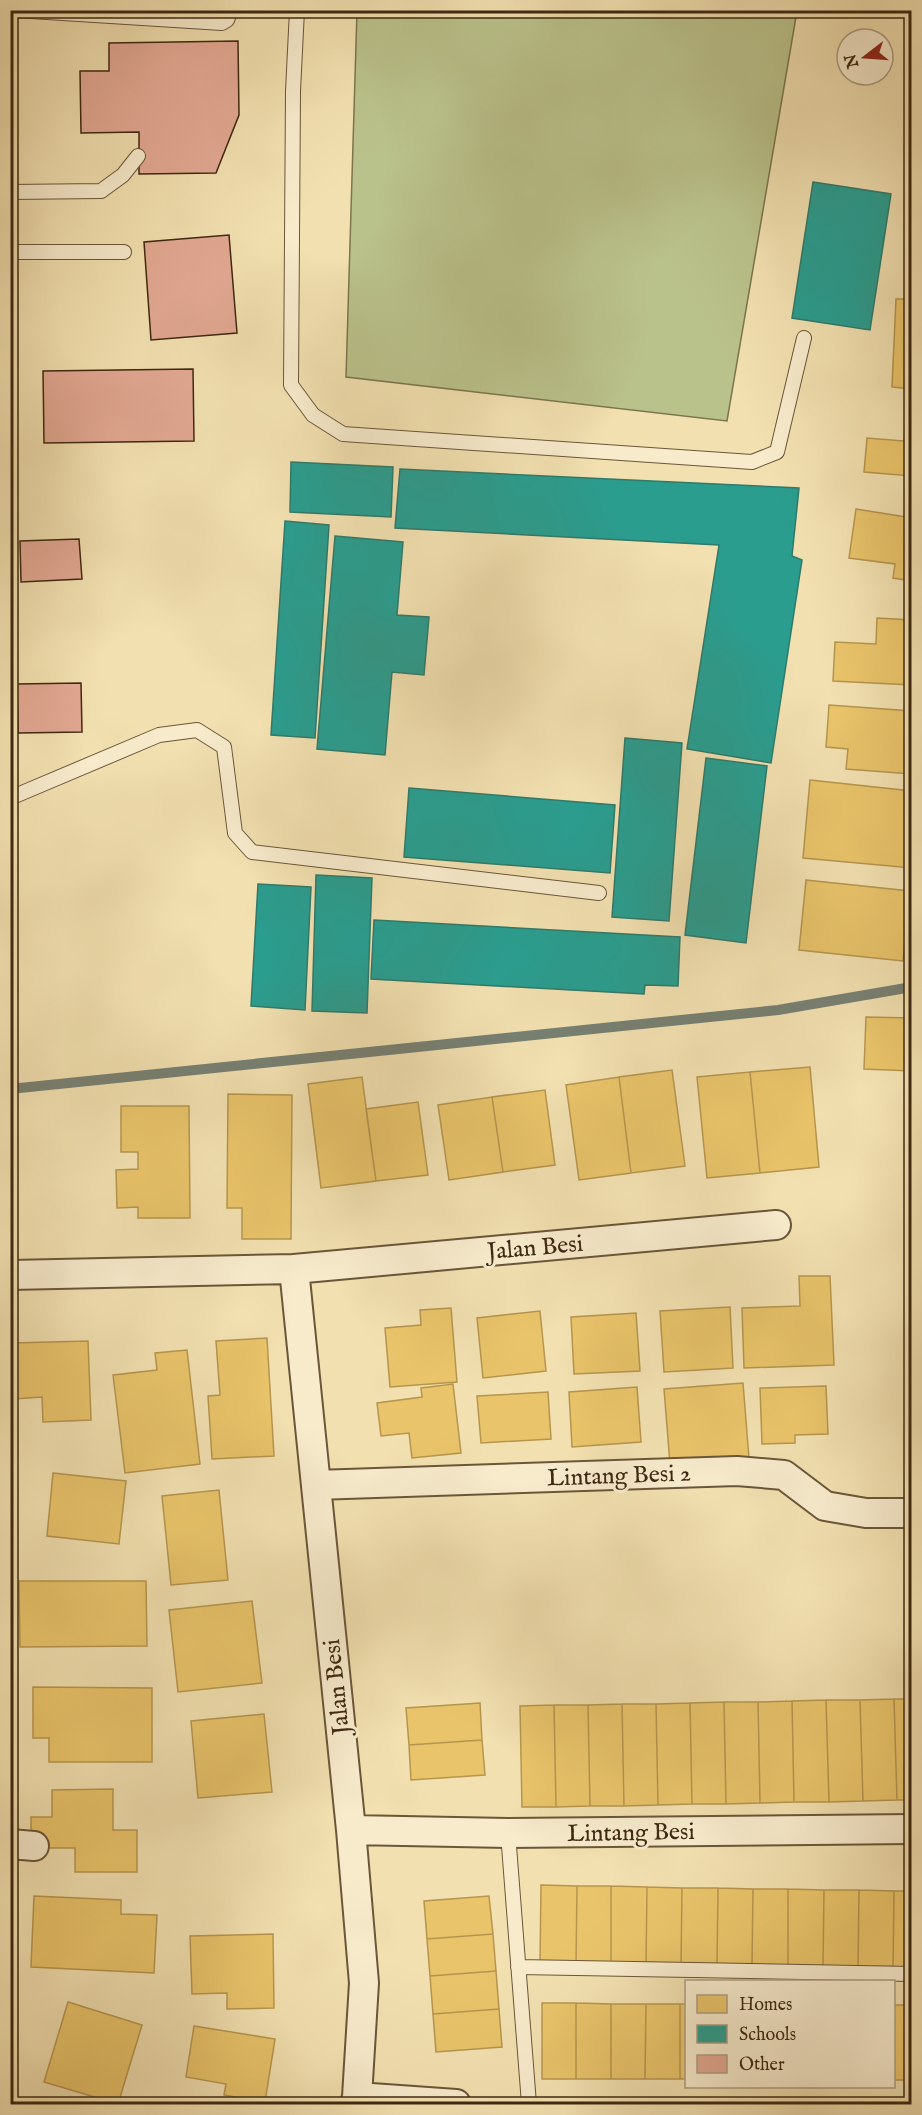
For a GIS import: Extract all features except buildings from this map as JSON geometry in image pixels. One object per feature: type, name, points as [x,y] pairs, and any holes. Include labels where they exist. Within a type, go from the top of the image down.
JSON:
[{"type":"street","name":"Jalan Besi","points":[[10,1275],[294,1269],[776,1225]]},
{"type":"street","name":"Jalan Besi","points":[[294,1269],[351,1830],[364,1983],[356,2101]]},
{"type":"street","name":"Lintang Besi 2","points":[[316,1485],[737,1471],[784,1475],[825,1506],[866,1513],[912,1513]]},
{"type":"street","name":"Lintang Besi","points":[[351,1830],[508,1833],[912,1829]]},
{"type":"street","points":[[356,2101],[456,2104]]},
{"type":"lane","points":[[15,10],[222,23],[227,20],[231,10]]},
{"type":"lane","points":[[297,10],[293,91],[291,385],[313,415],[343,434],[752,462],[777,452],[804,338]]},
{"type":"lane","points":[[10,192],[101,191],[123,175],[138,156]]},
{"type":"lane","points":[[10,252],[124,252]]},
{"type":"lane","points":[[10,798],[159,735],[197,730],[224,747],[235,833],[252,852],[599,894]]},
{"type":"lane","points":[[508,1833],[529,2104]]},
{"type":"lane","points":[[518,1967],[912,1974]]},
{"type":"green space","points":[[357,11],[797,11],[727,421],[346,377]]},
{"type":"waterway","points":[[10,1089],[778,1010],[912,987]]}]
